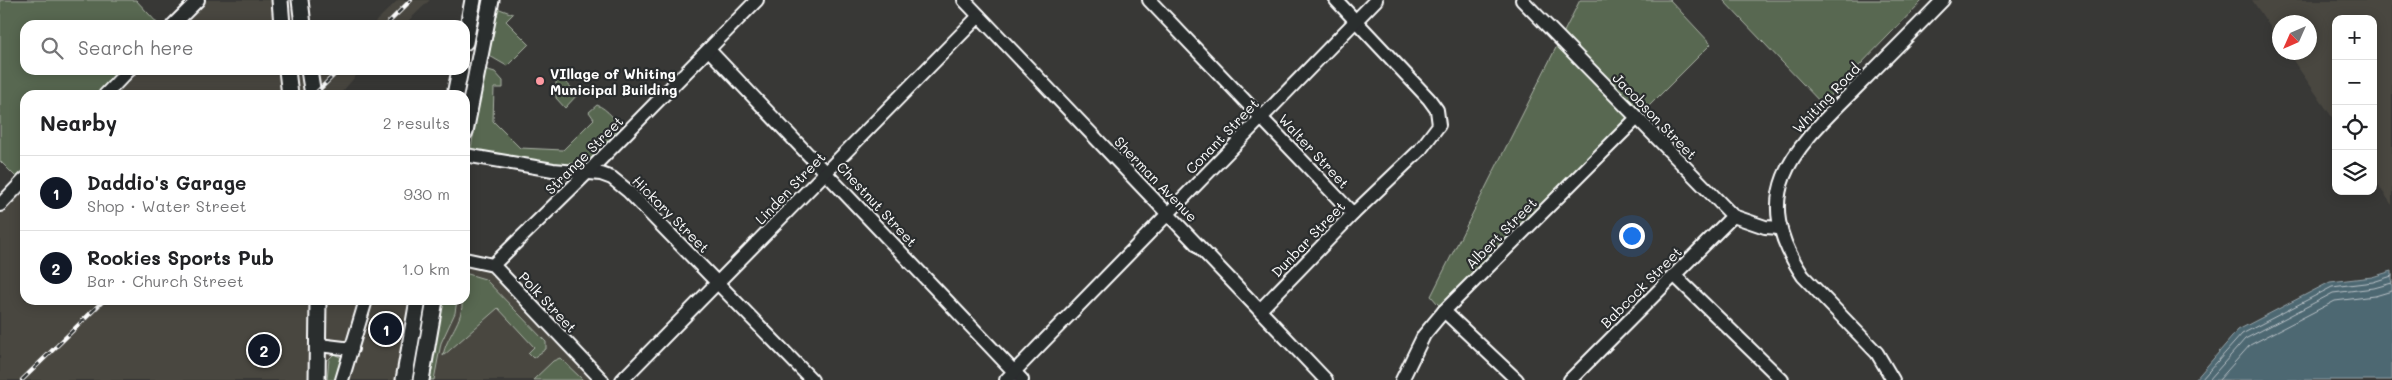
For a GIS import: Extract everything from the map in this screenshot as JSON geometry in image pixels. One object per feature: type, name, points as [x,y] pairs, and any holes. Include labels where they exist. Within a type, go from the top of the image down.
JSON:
[{"type":"main road","points":[[280,0],[282,20]]},
{"type":"main road","points":[[300,0],[302,20]]},
{"type":"main road","points":[[469,20],[473,0]]},
{"type":"main road","points":[[470,107],[491,0]]},
{"type":"main road","points":[[287,75],[289,90]]},
{"type":"main road","points":[[310,75],[312,90]]},
{"type":"main road","points":[[456,90],[459,75]]},
{"type":"main road","points":[[317,380],[318,305]]},
{"type":"main road","points":[[404,380],[417,305]]},
{"type":"main road","points":[[421,380],[434,305]]},
{"type":"street","points":[[178,20],[198,0]]},
{"type":"street","name":"Strange Street","points":[[493,265],[589,172],[757,0]]},
{"type":"street","name":"Sherman Avenue","points":[[964,0],[1326,380]]},
{"type":"street","name":"Walter Street","points":[[1149,0],[1353,214]]},
{"type":"street","points":[[1336,0],[1356,21]]},
{"type":"street","name":"Conant Street","points":[[1014,377],[1168,213],[1376,0]]},
{"type":"street","name":"Jacobson Street","points":[[1522,0],[1733,216],[1765,227],[1780,228]]},
{"type":"street","name":"Whiting Road","points":[[1893,380],[1877,353],[1803,276],[1791,256],[1780,228],[1778,206],[1783,179],[1803,142],[1943,0]]},
{"type":"street","name":"Linden Street","points":[[622,380],[979,16]]},
{"type":"street","name":"Dunbar Street","points":[[1260,310],[1353,214],[1420,150],[1439,125],[1437,110],[1429,99],[1356,21]]},
{"type":"street","name":"Chestnut Street","points":[[709,50],[827,173],[1014,377]]},
{"type":"street","points":[[110,90],[125,75]]},
{"type":"street","name":"Albert Street","points":[[1402,380],[1424,335],[1444,311],[1636,118]]},
{"type":"street","name":"Hickory Street","points":[[470,156],[553,170],[589,172],[612,178],[628,190],[812,380]]},
{"type":"street","points":[[0,204],[20,184]]},
{"type":"street","name":"Babcock Street","points":[[1570,380],[1733,216]]},
{"type":"street","points":[[470,260],[493,265]]},
{"type":"street","name":"Polk Street","points":[[493,265],[602,380]]},
{"type":"street","points":[[1674,275],[1782,380]]},
{"type":"street","points":[[342,380],[365,305]]},
{"type":"street","points":[[1444,311],[1518,380]]},
{"type":"street","points":[[319,345],[352,349]]},
{"type":"shaded area","points":[[198,0],[280,0],[282,20],[178,20]]},
{"type":"shaded area","points":[[398,0],[430,0],[409,20],[377,20]]},
{"type":"shaded area","points":[[2252,0],[2392,0],[2392,205],[2377,184],[2377,15],[2332,15],[2332,117],[2293,60],[2317,60],[2317,15],[2272,15],[2272,30]]},
{"type":"shaded area","points":[[124,75],[298,75],[306,87],[319,75],[357,75],[344,90],[110,90]]},
{"type":"shaded area","points":[[20,184],[20,305],[417,305],[404,380],[0,380],[0,205]]},
{"type":"shaded area","points":[[470,260],[493,265],[602,380],[421,380],[434,305],[470,305]]},
{"type":"green space","points":[[0,0],[136,0],[154,20],[20,20],[20,75],[117,75],[102,90],[20,90],[20,173],[16,177],[0,161]]},
{"type":"green space","points":[[1580,0],[1670,0],[1711,44],[1444,311],[1431,296]]},
{"type":"green space","points":[[1723,0],[1923,0],[1822,104]]},
{"type":"green space","points":[[497,8],[513,14],[506,21],[529,44],[507,66],[488,55]]},
{"type":"green space","points":[[485,69],[495,72],[503,81],[503,88],[494,88],[493,121],[520,148],[563,150],[594,119],[589,112],[597,105],[612,116],[621,132],[605,151],[593,161],[579,167],[570,168],[475,151],[471,148]]},
{"type":"green space","points":[[556,73],[578,94],[565,108],[556,98]]},
{"type":"green space","points":[[470,275],[485,279],[546,342],[546,349],[533,358],[528,353],[534,347],[498,308],[443,356],[462,305],[470,305]]},
{"type":"green space","points":[[440,305],[456,305],[455,313],[441,343],[434,380],[427,380]]},
{"type":"green space","points":[[334,354],[344,359],[339,380],[327,380],[329,359]]},
{"type":"green space","points":[[560,358],[583,380],[533,380],[553,361]]},
{"type":"water","points":[[2392,271],[2392,380],[2195,380],[2238,330],[2330,282],[2372,277]]},
{"type":"railway","points":[[391,20],[411,0]]},
{"type":"railway","points":[[319,90],[334,75]]},
{"type":"railway","points":[[22,380],[99,305]]},
{"type":"place","name":"VIllage of Whiting Municipal Building","points":[[540,81]]},
{"type":"place","name":"Daddio's Garage","points":[[386,329]]},
{"type":"place","name":"Rookies Sports Pub","points":[[264,350]]}]
